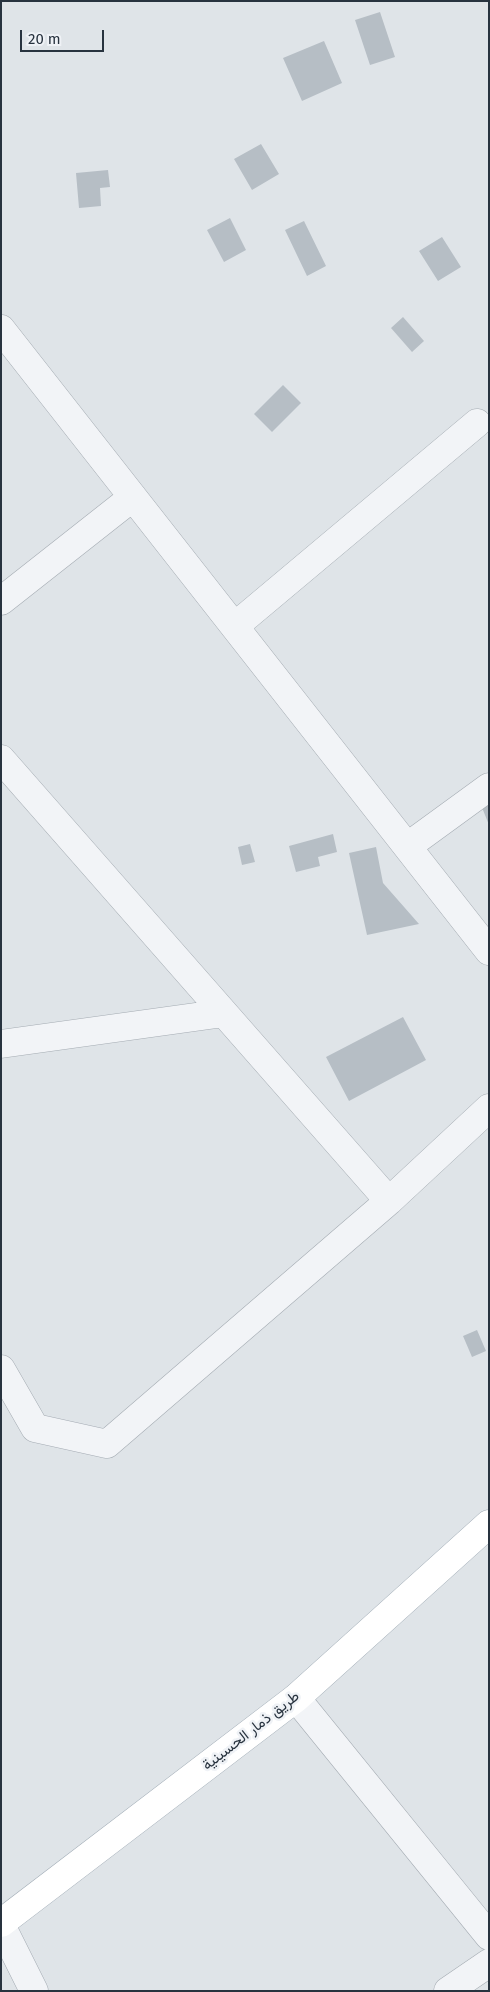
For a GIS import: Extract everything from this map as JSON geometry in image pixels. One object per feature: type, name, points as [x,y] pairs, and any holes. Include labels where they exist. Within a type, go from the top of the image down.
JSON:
[{"type":"main road","name":"طريق ذمار الحسينية","points":[[1,1924],[296,1698],[489,1524]]},
{"type":"street","points":[[1,329],[489,950]]},
{"type":"street","points":[[235,626],[485,424]]},
{"type":"street","points":[[1,601],[133,497]]},
{"type":"street","points":[[1,759],[389,1201]]},
{"type":"street","points":[[408,846],[489,787]]},
{"type":"street","points":[[1,1044],[224,1013]]},
{"type":"street","points":[[1,1369],[35,1428],[107,1444],[389,1201],[489,1108]]},
{"type":"street","points":[[296,1698],[489,1936]]},
{"type":"street","points":[[1,1924],[34,1991]]},
{"type":"street","points":[[448,1991],[489,1963]]},
{"type":"building","points":[[380,12],[395,57],[370,65],[355,20]]},
{"type":"building","points":[[324,41],[342,83],[302,101],[283,58]]},
{"type":"building","points":[[261,144],[279,174],[252,190],[234,159]]},
{"type":"building","points":[[108,170],[110,187],[100,188],[101,206],[79,208],[76,173]]},
{"type":"building","points":[[230,218],[246,250],[224,262],[207,230]]},
{"type":"building","points":[[304,221],[326,266],[307,276],[285,230]]},
{"type":"building","points":[[442,237],[461,267],[438,281],[419,251]]},
{"type":"building","points":[[403,317],[424,341],[412,352],[391,328]]},
{"type":"building","points":[[283,385],[301,403],[272,432],[254,414]]},
{"type":"building","points":[[489,791],[489,825],[477,795]]},
{"type":"building","points":[[333,834],[337,852],[318,857],[320,866],[296,872],[289,846]]},
{"type":"building","points":[[250,844],[255,862],[242,865],[238,847]]},
{"type":"building","points":[[376,847],[383,883],[419,924],[367,935],[349,853]]},
{"type":"building","points":[[403,1017],[426,1060],[349,1101],[326,1057]]},
{"type":"building","points":[[477,1330],[486,1351],[472,1357],[463,1336]]}]
